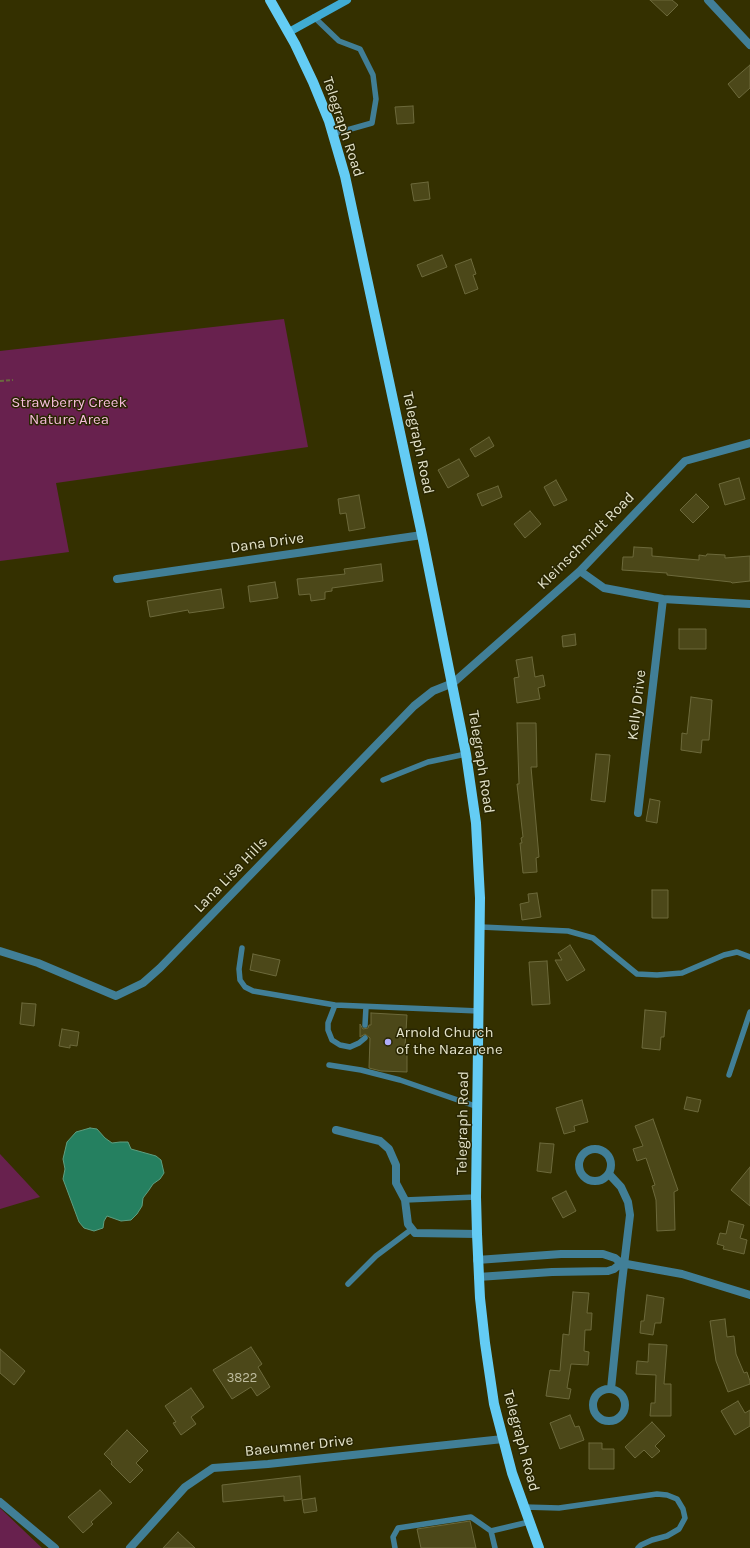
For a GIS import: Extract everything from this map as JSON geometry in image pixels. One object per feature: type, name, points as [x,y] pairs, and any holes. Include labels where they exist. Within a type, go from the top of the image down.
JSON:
[{"type":"main road","name":"Telegraph Road","points":[[270,0],[289,32],[313,82],[333,134],[346,176],[453,683],[466,754],[479,863],[481,927],[476,1196],[478,1277],[494,1404],[503,1440],[524,1507],[539,1548]]},
{"type":"street","points":[[289,32],[347,0]]},
{"type":"street","points":[[708,0],[750,45]]},
{"type":"street","name":"Kleinschmidt Road","points":[[453,683],[580,571],[685,461],[750,442]]},
{"type":"street","name":"Dana Drive","points":[[117,579],[422,534]]},
{"type":"street","points":[[580,571],[604,588],[663,599],[750,604]]},
{"type":"street","name":"Kelly Drive","points":[[638,813],[663,599]]},
{"type":"street","name":"Lana Lisa Hills","points":[[0,951],[38,963],[116,996],[143,983],[160,968],[405,714],[433,691],[453,683]]},
{"type":"street","points":[[336,1130],[380,1142],[389,1149],[396,1165],[396,1184],[405,1200],[408,1224],[415,1233],[476,1234]]},
{"type":"street","points":[[589,1151],[602,1151],[611,1161],[611,1170],[609,1174],[598,1182],[589,1180],[580,1170],[580,1161],[582,1157],[589,1151]]},
{"type":"street","points":[[609,1174],[622,1187],[628,1202],[630,1215],[622,1264],[611,1389]]},
{"type":"street","points":[[478,1260],[561,1254],[598,1254],[615,1258],[622,1264],[682,1274],[750,1295]]},
{"type":"street","points":[[478,1277],[552,1272],[603,1271],[614,1269],[622,1264]]},
{"type":"street","points":[[606,1389],[611,1389],[622,1396],[624,1400],[624,1410],[619,1417],[611,1421],[606,1421],[598,1417],[593,1410],[592,1405],[593,1400],[598,1393],[606,1389]]},
{"type":"street","name":"Baeumner Drive","points":[[130,1548],[186,1487],[212,1468],[268,1464],[503,1440]]},
{"type":"street","points":[[0,1502],[55,1548]]},
{"type":"lane","points":[[314,17],[339,41],[360,49],[373,75],[376,99],[372,124],[333,134]]},
{"type":"lane","points":[[383,780],[428,762],[466,754]]},
{"type":"lane","points":[[481,927],[568,931],[593,938],[637,974],[657,975],[682,973],[724,955],[737,952],[750,957]]},
{"type":"lane","points":[[242,948],[239,975],[242,984],[249,990],[335,1004],[366,1007],[479,1011]]},
{"type":"lane","points":[[335,1004],[328,1023],[328,1030],[332,1040],[340,1045],[350,1047],[359,1044],[365,1038]]},
{"type":"lane","points":[[365,1025],[366,1007]]},
{"type":"lane","points":[[729,1075],[750,1012]]},
{"type":"lane","points":[[328,1065],[361,1070],[400,1080],[478,1107]]},
{"type":"lane","points":[[405,1200],[476,1196]]},
{"type":"lane","points":[[348,1284],[376,1256],[412,1229]]},
{"type":"lane","points":[[524,1507],[559,1508],[657,1494],[666,1495],[676,1499],[683,1509],[685,1518],[679,1529],[668,1536],[652,1540],[638,1548]]},
{"type":"lane","points":[[395,1548],[393,1537],[398,1528],[471,1517],[491,1531],[495,1548]]},
{"type":"lane","points":[[491,1531],[529,1522]]},
{"type":"path","points":[[0,381],[13,380]]},
{"type":"green space","name":"Strawberry Creek Nature Area","points":[[284,319],[308,447],[56,483],[69,552],[0,561],[0,351]]},
{"type":"green space","points":[[0,1154],[40,1197],[0,1209]]},
{"type":"green space","points":[[0,1508],[42,1548],[0,1548]]},
{"type":"shaded area","points":[[90,1128],[97,1129],[112,1143],[128,1142],[131,1149],[156,1156],[161,1160],[164,1173],[160,1179],[153,1184],[143,1198],[142,1206],[131,1220],[121,1221],[107,1216],[104,1221],[103,1228],[94,1231],[84,1228],[79,1222],[63,1179],[65,1169],[63,1159],[67,1142],[76,1132]]},
{"type":"building","points":[[650,0],[672,0],[678,5],[667,16]]},
{"type":"building","points":[[750,65],[750,88],[739,98],[728,84]]},
{"type":"building","points":[[413,106],[414,123],[397,124],[395,107]]},
{"type":"building","points":[[428,182],[430,199],[414,201],[411,184]]},
{"type":"building","points":[[442,255],[447,267],[422,277],[417,265]]},
{"type":"building","points":[[471,259],[476,274],[473,275],[478,289],[465,294],[455,265]]},
{"type":"building","points":[[489,437],[494,446],[475,457],[470,449]]},
{"type":"building","points":[[459,459],[469,476],[448,488],[438,470]]},
{"type":"building","points":[[739,478],[745,499],[725,505],[719,484]]},
{"type":"building","points":[[556,480],[567,500],[554,506],[544,487]]},
{"type":"building","points":[[498,486],[502,497],[482,506],[477,494]]},
{"type":"building","points":[[696,494],[709,507],[693,523],[680,510]]},
{"type":"building","points":[[359,495],[365,528],[349,531],[346,513],[340,514],[338,499]]},
{"type":"building","points":[[530,511],[541,524],[525,538],[514,524]]},
{"type":"building","points":[[634,547],[652,548],[652,556],[699,560],[699,555],[706,556],[707,554],[725,555],[725,558],[750,556],[750,581],[732,583],[667,575],[667,573],[622,570],[623,557],[633,557]]},
{"type":"building","points":[[381,564],[383,581],[332,588],[332,591],[325,592],[325,599],[311,601],[310,594],[299,595],[297,579],[345,574],[344,569]]},
{"type":"building","points":[[275,582],[278,598],[250,602],[248,586]]},
{"type":"building","points":[[221,589],[224,608],[189,613],[188,610],[150,617],[147,601]]},
{"type":"building","points":[[679,629],[706,629],[706,649],[679,649]]},
{"type":"building","points":[[575,634],[576,645],[563,647],[562,636]]},
{"type":"building","points":[[532,657],[535,677],[543,675],[545,686],[538,688],[540,699],[517,703],[514,678],[519,677],[516,660]]},
{"type":"building","points":[[691,697],[712,700],[709,740],[702,740],[701,753],[681,750],[682,733],[687,734]]},
{"type":"building","points":[[517,723],[536,723],[537,767],[531,767],[539,857],[536,858],[537,872],[523,873],[520,843],[522,843],[521,838],[523,837],[517,784],[519,784]]},
{"type":"building","points":[[596,754],[610,755],[605,802],[591,800]]},
{"type":"building","points":[[650,799],[660,801],[657,823],[646,821]]},
{"type":"building","points":[[652,890],[668,890],[668,918],[652,918]]},
{"type":"building","points":[[537,893],[541,917],[522,920],[520,904],[529,902],[528,894]]},
{"type":"building","points":[[570,945],[585,970],[567,981],[555,960],[562,960],[558,953]]},
{"type":"building","points":[[253,954],[280,960],[276,976],[250,970]]},
{"type":"building","points":[[547,961],[550,1004],[532,1005],[529,962]]},
{"type":"building","points":[[22,1003],[36,1004],[34,1026],[20,1024]]},
{"type":"building","points":[[645,1010],[666,1012],[664,1037],[661,1037],[660,1050],[642,1048]]},
{"type":"building","name":"Arnold Church of the Nazarene","points":[[371,1013],[407,1015],[405,1046],[407,1046],[407,1072],[381,1071],[369,1068],[370,1038],[365,1034],[360,1037],[360,1024],[363,1029],[368,1028],[369,1025],[371,1025]]},
{"type":"building","points":[[62,1029],[79,1032],[77,1046],[70,1045],[70,1048],[59,1046]]},
{"type":"building","points":[[687,1097],[701,1100],[698,1112],[684,1109]]},
{"type":"building","points":[[582,1100],[588,1122],[574,1126],[575,1131],[564,1134],[556,1108]]},
{"type":"building","points":[[653,1119],[678,1190],[674,1192],[675,1230],[657,1231],[656,1200],[652,1186],[655,1185],[646,1158],[637,1161],[633,1149],[643,1146],[635,1126]]},
{"type":"building","points":[[540,1143],[554,1144],[551,1173],[537,1171]]},
{"type":"building","points":[[750,1167],[750,1206],[731,1190]]},
{"type":"building","points":[[566,1191],[576,1211],[563,1218],[552,1198]]},
{"type":"building","points":[[729,1221],[744,1225],[740,1238],[747,1240],[744,1254],[723,1249],[724,1246],[717,1244],[720,1233],[726,1234]]},
{"type":"building","points":[[573,1292],[589,1293],[587,1313],[592,1313],[591,1330],[585,1330],[584,1351],[589,1352],[588,1365],[571,1364],[567,1388],[571,1389],[569,1399],[546,1396],[550,1370],[560,1371],[563,1334],[569,1335]]},
{"type":"building","points":[[647,1295],[664,1298],[661,1323],[655,1323],[653,1335],[640,1333],[641,1321],[644,1321]]},
{"type":"building","points":[[725,1319],[727,1337],[734,1336],[736,1354],[744,1373],[747,1372],[750,1381],[750,1384],[728,1392],[716,1361],[710,1321]]},
{"type":"building","points":[[649,1344],[667,1345],[664,1384],[671,1384],[671,1416],[650,1416],[651,1403],[655,1403],[656,1375],[636,1374],[637,1361],[648,1362]]},
{"type":"building","points":[[251,1347],[262,1364],[258,1367],[270,1387],[257,1396],[251,1387],[232,1399],[213,1370]]},
{"type":"building","points":[[0,1349],[25,1371],[14,1385],[0,1373]]},
{"type":"building","points":[[191,1388],[204,1407],[191,1417],[196,1424],[181,1435],[173,1423],[176,1422],[165,1406]]},
{"type":"building","points":[[738,1401],[745,1413],[750,1410],[750,1426],[735,1435],[721,1411]]},
{"type":"building","points":[[570,1415],[575,1427],[579,1426],[584,1440],[560,1449],[550,1423]]},
{"type":"building","points":[[652,1422],[665,1436],[655,1446],[660,1451],[652,1458],[644,1450],[635,1458],[625,1447]]},
{"type":"building","points":[[127,1430],[148,1451],[136,1463],[143,1470],[130,1483],[111,1464],[112,1462],[104,1454]]},
{"type":"building","points":[[589,1443],[602,1443],[602,1449],[614,1449],[614,1469],[589,1469]]},
{"type":"building","points":[[300,1476],[302,1499],[284,1501],[284,1496],[223,1502],[222,1485]]},
{"type":"building","points":[[100,1490],[112,1503],[91,1522],[93,1524],[83,1533],[68,1517]]},
{"type":"building","points":[[315,1498],[317,1511],[304,1513],[302,1500]]},
{"type":"building","points":[[470,1521],[476,1548],[421,1548],[417,1529]]},
{"type":"building","points":[[178,1532],[195,1548],[163,1548]]},
{"type":"place","name":"Arnold Church of the Nazarene","points":[[388,1042]]}]
